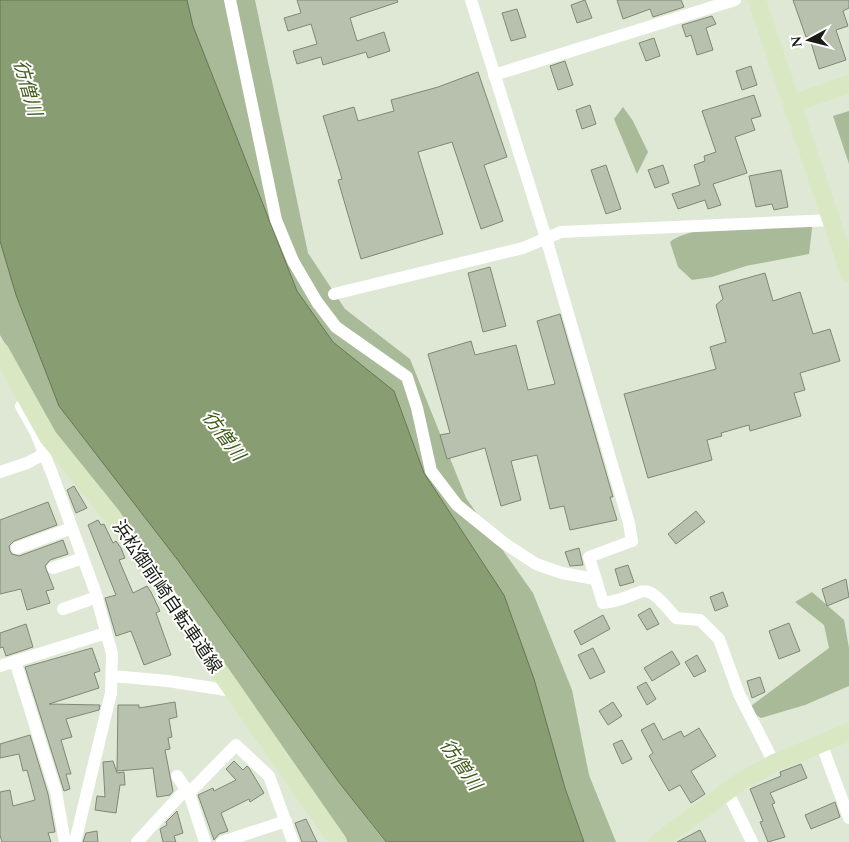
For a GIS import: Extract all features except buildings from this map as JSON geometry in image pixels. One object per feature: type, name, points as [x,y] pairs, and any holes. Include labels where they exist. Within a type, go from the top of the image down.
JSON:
[{"type":"main road","points":[[757,0],[849,273]]},
{"type":"main road","points":[[792,104],[849,84]]},
{"type":"main road","name":"浜松御前崎自転車道線","points":[[0,351],[48,437],[111,515],[338,842]]},
{"type":"main road","points":[[658,842],[727,791],[774,763],[849,732]]},
{"type":"street","points":[[230,0],[276,220],[293,261],[317,302],[336,327],[407,377],[417,408],[431,471],[457,505],[504,543],[536,564],[562,573],[596,579]]},
{"type":"street","points":[[471,0],[546,238],[632,540],[589,557],[603,603],[645,590],[651,591],[676,618],[700,620],[719,639],[739,694],[774,763]]},
{"type":"street","points":[[494,75],[735,0]]},
{"type":"street","points":[[334,294],[523,248],[561,232],[832,220]]},
{"type":"street","points":[[0,369],[36,433],[97,597],[112,654],[111,693],[75,842]]},
{"type":"street","points":[[0,472],[27,463],[44,454]]},
{"type":"street","points":[[17,548],[72,528]]},
{"type":"street","points":[[53,568],[83,558]]},
{"type":"street","points":[[63,609],[97,597]]},
{"type":"street","points":[[0,666],[106,633]]},
{"type":"street","points":[[15,661],[56,792],[66,842]]},
{"type":"street","points":[[112,676],[168,681],[232,691]]},
{"type":"street","points":[[821,743],[849,818]]},
{"type":"street","points":[[137,842],[236,745],[269,776],[293,842]]},
{"type":"street","points":[[177,776],[187,791],[206,842]]},
{"type":"street","points":[[727,791],[752,842]]},
{"type":"street","points":[[222,842],[286,821]]},
{"type":"shaded area","points":[[183,0],[255,0],[308,253],[345,309],[410,359],[466,498],[533,593],[572,690],[589,775],[616,842],[584,842],[565,788],[318,334],[258,211]]},
{"type":"shaded area","points":[[623,107],[633,121],[648,152],[637,174],[614,119]]},
{"type":"shaded area","points":[[849,111],[849,164],[833,116]]},
{"type":"shaded area","points":[[813,220],[809,254],[746,266],[712,277],[692,280],[678,267],[670,242],[681,236],[716,227]]},
{"type":"shaded area","points":[[0,229],[353,800],[385,842],[333,842],[58,437],[0,335]]},
{"type":"shaded area","points":[[812,592],[844,620],[849,648],[849,686],[805,705],[761,718],[747,709],[829,648],[824,625],[795,602]]},
{"type":"water","name":"彷僧川","points":[[0,0],[187,0],[193,26],[297,291],[333,342],[394,391],[424,473],[504,595],[534,679],[565,788],[584,842],[386,842],[338,781],[177,559],[59,406],[16,295],[0,241]]}]
